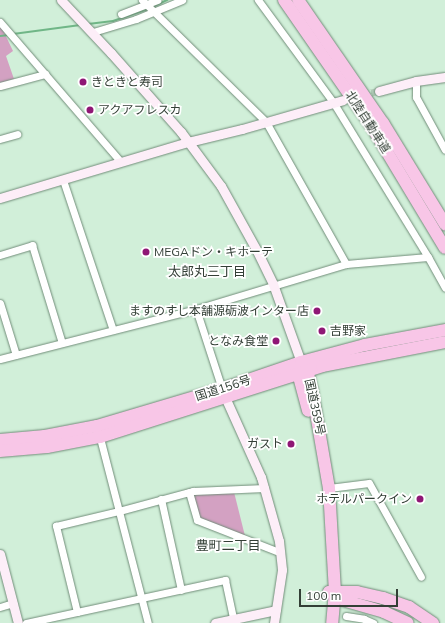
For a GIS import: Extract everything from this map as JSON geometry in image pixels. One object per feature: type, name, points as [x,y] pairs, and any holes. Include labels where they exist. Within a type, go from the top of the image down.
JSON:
[{"type":"highway","name":"北陸自動車道","points":[[284,0],[372,127],[445,248]]},
{"type":"highway","name":"北陸自動車道","points":[[298,0],[383,123],[445,224]]},
{"type":"highway","name":"国道156号","points":[[0,451],[47,447],[302,368],[365,344],[445,330]]},
{"type":"highway","name":"国道156号","points":[[302,368],[445,342]]},
{"type":"highway","name":"国道359号","points":[[302,368],[322,440],[329,488],[334,560],[332,620]]},
{"type":"highway","name":"国道359号","points":[[302,368],[322,496],[333,593]]},
{"type":"highway","name":"国道156号","points":[[0,440],[98,431]]},
{"type":"highway","points":[[334,560],[341,580],[357,592]]},
{"type":"highway","points":[[333,593],[357,592],[383,598],[409,607],[433,623]]},
{"type":"highway","points":[[333,593],[346,601],[384,612],[408,623]]},
{"type":"highway","points":[[332,620],[340,604],[346,601]]},
{"type":"street","points":[[61,0],[93,32],[188,142],[220,186],[257,251],[273,284],[302,368]]},
{"type":"street","points":[[93,32],[149,7],[157,0]]},
{"type":"street","points":[[121,14],[182,0]]},
{"type":"street","points":[[258,0],[333,102],[428,256],[445,288]]},
{"type":"street","points":[[149,7],[266,122],[346,264]]},
{"type":"street","points":[[0,22],[121,162]]},
{"type":"street","points":[[0,86],[45,74]]},
{"type":"street","points":[[379,91],[416,81],[445,77]]},
{"type":"street","points":[[416,81],[416,97],[445,150]]},
{"type":"street","points":[[0,198],[188,142],[343,100]]},
{"type":"street","points":[[0,139],[17,134]]},
{"type":"street","points":[[63,180],[113,330]]},
{"type":"street","points":[[0,255],[32,245],[62,343]]},
{"type":"street","points":[[0,359],[196,308],[273,284],[346,264],[428,256]]},
{"type":"street","points":[[0,303],[16,355]]},
{"type":"street","points":[[196,308],[224,393],[262,476],[265,488],[281,553],[282,570],[274,623]]},
{"type":"street","points":[[98,431],[148,623]]},
{"type":"street","points":[[329,488],[369,483],[421,577]]},
{"type":"street","points":[[77,612],[56,526],[189,492],[265,488]]},
{"type":"street","points":[[189,492],[197,520],[281,553]]},
{"type":"street","points":[[162,499],[181,590]]},
{"type":"street","points":[[0,554],[18,623]]},
{"type":"street","points":[[26,623],[225,580],[233,619]]},
{"type":"street","points":[[0,607],[13,603]]},
{"type":"street","points":[[215,623],[276,610]]},
{"type":"street","points":[[346,616],[364,619],[373,623]]},
{"type":"shaded area","points":[[0,26],[13,51],[6,56],[14,79],[0,83]]},
{"type":"shaded area","points":[[234,492],[245,536],[199,519],[191,493]]},
{"type":"waterway","points":[[152,7],[167,0]]},
{"type":"waterway","points":[[88,24],[113,21],[148,9]]},
{"type":"waterway","points":[[13,34],[80,25]]},
{"type":"waterway","points":[[0,36],[9,35]]},
{"type":"tunnel","points":[[361,95],[379,91]]},
{"type":"place","name":"きときと寿司","points":[[83,82]]},
{"type":"place","name":"アクアフレスカ","points":[[90,110]]},
{"type":"place","name":"MEGAドン・キホーテ","points":[[146,252]]},
{"type":"place","name":"ますのすし本舗源砺波インター店","points":[[317,311]]},
{"type":"place","name":"吉野家","points":[[322,331]]},
{"type":"place","name":"となみ食堂","points":[[276,341]]},
{"type":"place","name":"ガスト","points":[[291,444]]},
{"type":"place","name":"ホテルパークイン","points":[[420,499]]},
{"type":"district","name":"太郎丸三丁目","points":[[207,271]]},
{"type":"district","name":"豊町二丁目","points":[[228,545]]}]
